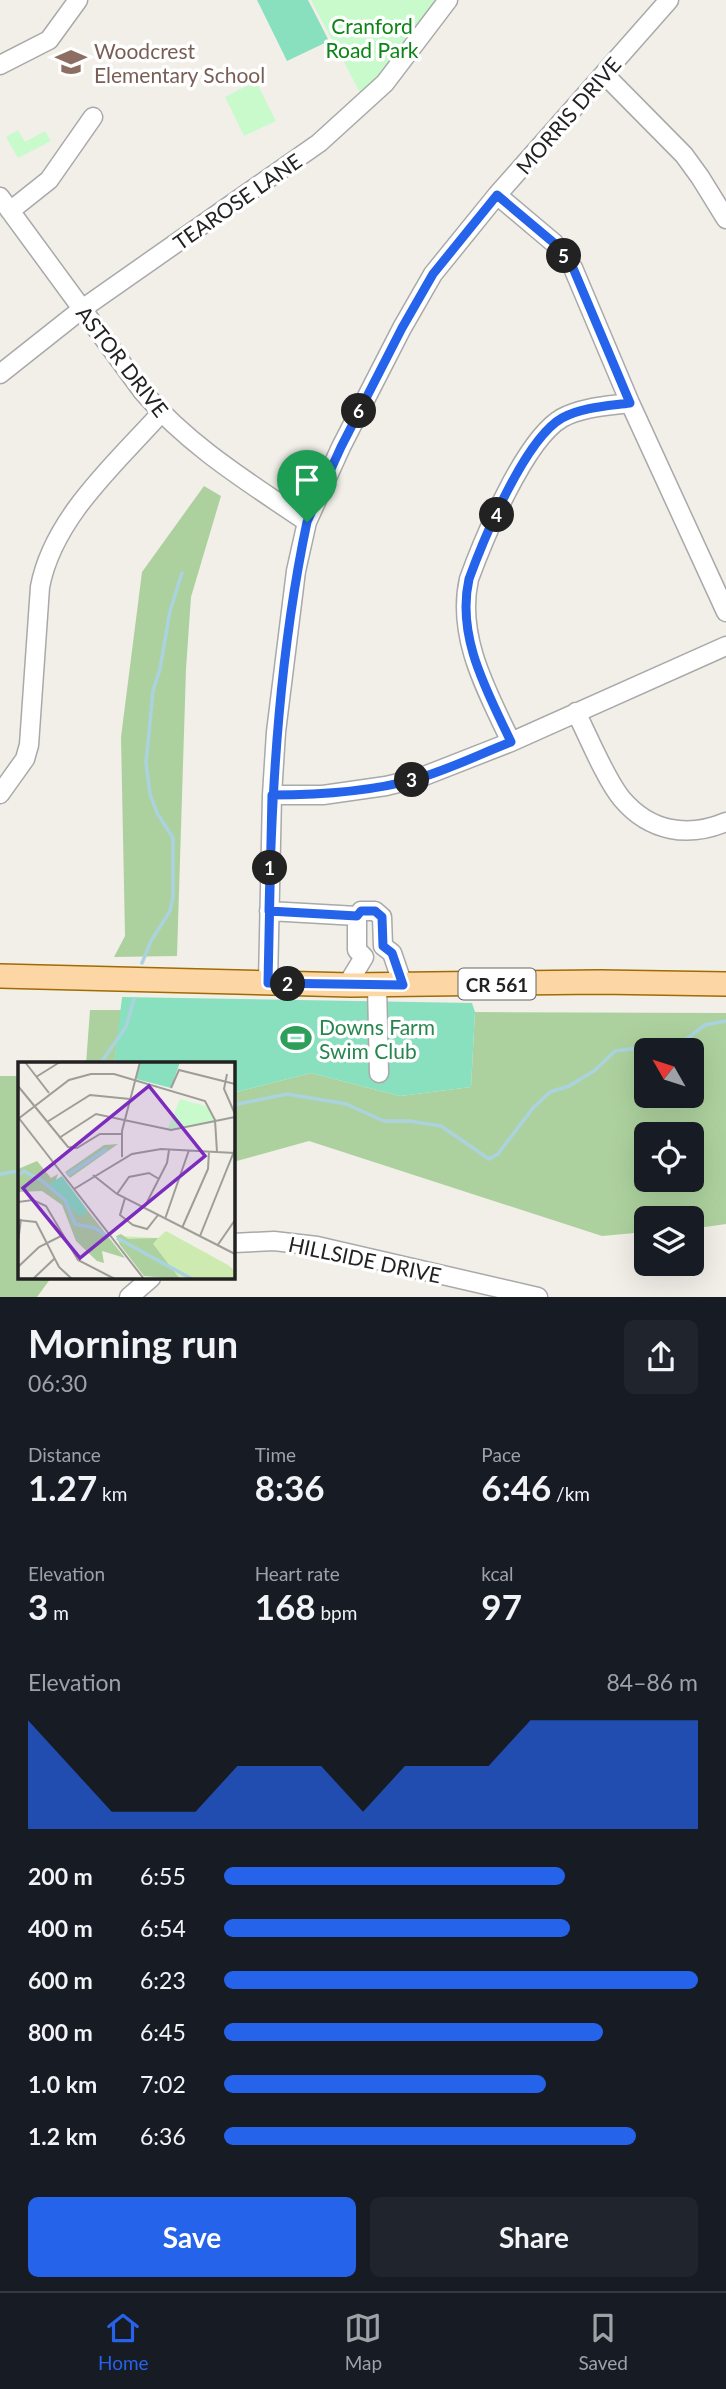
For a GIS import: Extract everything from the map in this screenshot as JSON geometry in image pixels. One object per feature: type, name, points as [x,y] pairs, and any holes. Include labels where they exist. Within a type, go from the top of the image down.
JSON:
[{"type":"main road","name":"CR 561","points":[[0,975],[347,985],[600,982],[726,984]]},
{"type":"street","points":[[0,65],[49,40],[78,0]]},
{"type":"street","name":"TEAROSE LANE","points":[[0,374],[82,309],[319,143],[385,83],[448,0]]},
{"type":"street","name":"MORRIS DRIVE","points":[[268,983],[272,795],[283,667],[296,571],[307,522],[341,447],[433,274],[497,195],[669,0]]},
{"type":"street","points":[[604,74],[684,155],[726,219]]},
{"type":"street","points":[[5,204],[49,180],[93,117]]},
{"type":"street","points":[[497,195],[554,243],[573,268],[630,403],[726,612]]},
{"type":"street","name":"ASTOR DRIVE","points":[[5,204],[161,413],[222,466],[307,522]]},
{"type":"street","points":[[511,742],[485,686],[469,638],[465,596],[469,579],[513,481],[541,436],[552,425],[577,412],[630,403]]},
{"type":"street","points":[[0,794],[25,759],[29,746],[40,587],[44,566],[67,521],[161,413]]},
{"type":"street","points":[[272,795],[323,794],[386,786],[419,778],[511,742],[726,646]]},
{"type":"street","points":[[576,712],[614,788],[623,800],[645,818],[661,826],[693,832],[726,822]]},
{"type":"street","points":[[269,911],[357,916]]},
{"type":"street","points":[[347,985],[364,957],[357,950],[357,916],[361,911],[375,911],[382,917],[383,946]]},
{"type":"street","points":[[357,950],[383,946],[392,953],[403,985]]},
{"type":"street","points":[[377,985],[379,1073]]},
{"type":"street","name":"HILLSIDE DRIVE","points":[[234,1243],[274,1241],[317,1246],[496,1292],[538,1297]]},
{"type":"street","points":[[129,1297],[149,1280]]},
{"type":"green space","points":[[257,0],[308,0],[329,41],[287,61]]},
{"type":"green space","name":"Cranford Road Park","points":[[311,0],[448,0],[365,102]]},
{"type":"green space","points":[[256,81],[276,121],[244,136],[225,97]]},
{"type":"green space","points":[[18,130],[25,142],[45,131],[51,141],[18,158],[6,137]]},
{"type":"green space","points":[[204,486],[221,496],[191,597],[186,669],[177,956],[114,957],[125,936],[121,737],[142,572]]},
{"type":"green space","name":"Downs Farm Swim Club","points":[[122,997],[472,1003],[475,1012],[471,1087],[400,1096],[311,1073],[234,1093],[234,1062],[114,1062]]},
{"type":"green space","points":[[90,1010],[122,1010],[114,1062],[86,1062]]},
{"type":"green space","points":[[475,1012],[726,1013],[726,1224],[704,1227],[704,1206],[634,1206],[634,1233],[602,1236],[309,1141],[234,1162],[234,1093],[311,1073],[400,1096],[471,1087]]},
{"type":"green space","points":[[0,1076],[18,1076],[18,1280],[50,1280],[37,1297],[0,1297]]},
{"type":"waterway","points":[[142,963],[151,941],[170,911],[173,896],[173,838],[157,813],[150,794],[146,763],[153,691],[160,669],[170,611],[182,573]]},
{"type":"waterway","points":[[101,1062],[126,1027],[134,999]]},
{"type":"waterway","points":[[234,1105],[287,1094],[346,1104],[384,1121],[409,1121],[441,1126],[489,1159],[498,1154],[533,1108],[550,1092],[569,1086],[594,1071],[615,1051],[678,1043],[705,1025],[726,1021]]},
{"type":"waterway","points":[[0,1174],[18,1171]]},
{"type":"place","name":"Woodcrest Elementary School","points":[[71,62]]},
{"type":"place","name":"Downs Farm Swim Club","points":[[296,1038]]},
{"type":"route","points":[[307,522],[296,571],[276,732],[272,795],[269,911],[299,912],[357,916],[361,911],[375,911],[382,917],[383,946],[392,953],[403,985],[268,983],[272,795],[323,794],[386,786],[419,778],[511,742],[485,686],[469,638],[465,596],[476,559],[513,481],[541,436],[552,425],[577,412],[630,403],[573,268],[554,243],[497,195],[433,274],[341,447],[307,522]]}]
